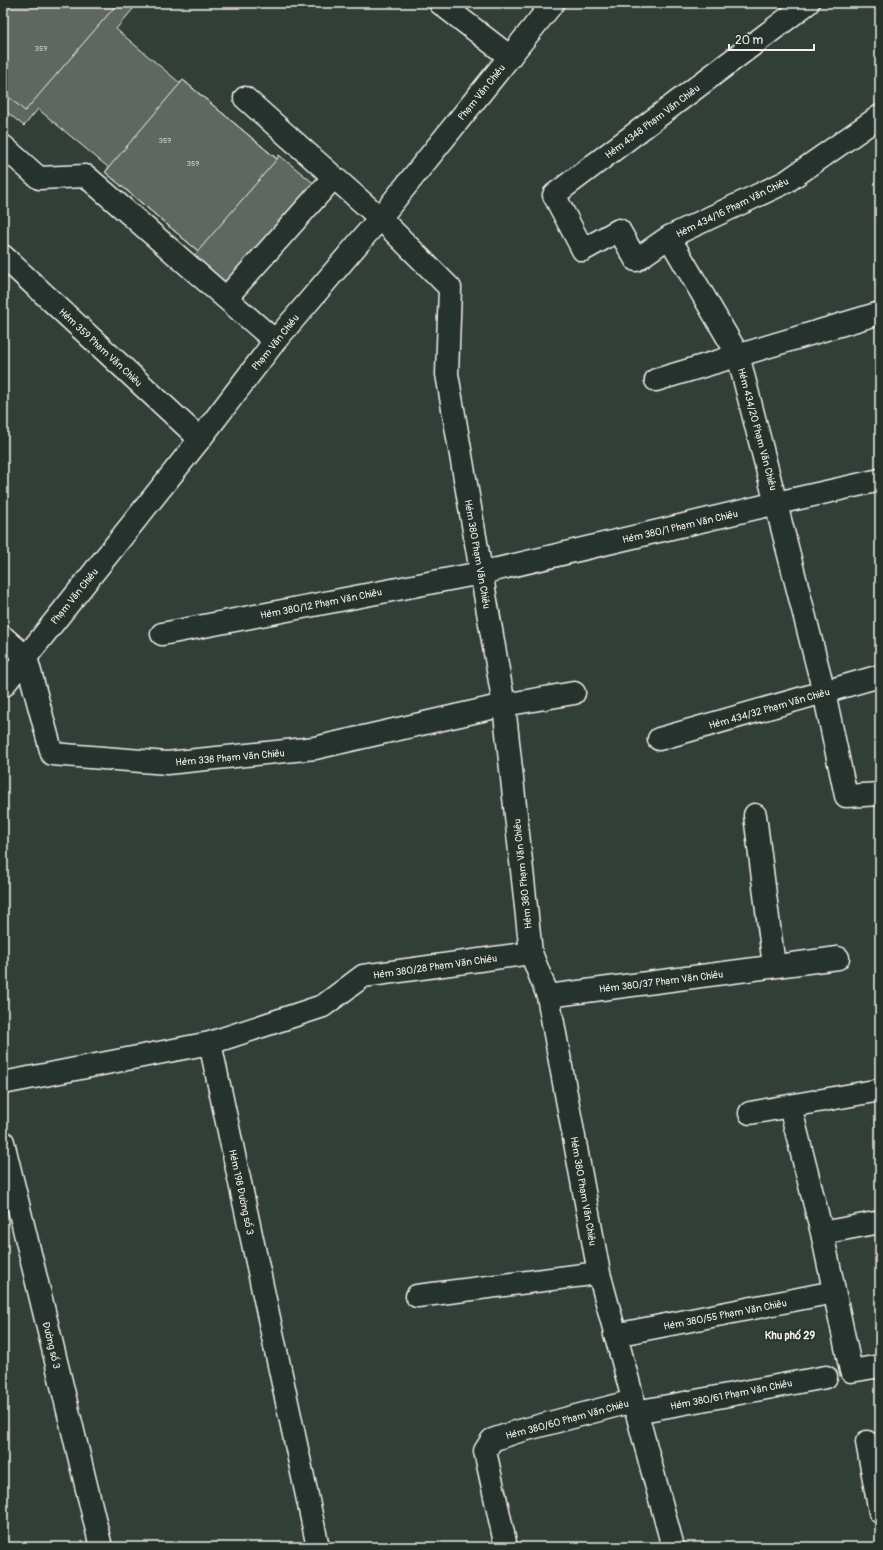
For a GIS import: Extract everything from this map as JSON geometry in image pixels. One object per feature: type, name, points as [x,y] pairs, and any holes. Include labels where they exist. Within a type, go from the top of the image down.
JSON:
[{"type":"street","points":[[440,3],[510,57]]},
{"type":"street","name":"Phạm Văn Chiêu","points":[[3,686],[200,439],[275,341],[380,218],[553,3]]},
{"type":"street","name":"Hẻm 4348 Phạm Văn Chiêu","points":[[593,246],[583,250],[554,195],[808,3]]},
{"type":"street","name":"Hẻm 380 Phạm Văn Chiêu","points":[[245,98],[380,218],[450,288],[447,374],[504,705],[531,953],[548,996],[599,1273],[673,1547]]},
{"type":"street","name":"Hẻm 434/16 Phạm Văn Chiêu","points":[[593,246],[619,230],[636,260],[669,237],[786,182],[880,116]]},
{"type":"street","points":[[3,146],[39,178],[86,176],[275,341]]},
{"type":"street","points":[[226,298],[334,177]]},
{"type":"street","points":[[669,237],[738,355]]},
{"type":"street","name":"Hẻm 359 Phạm Văn Chiêu","points":[[3,256],[200,439]]},
{"type":"street","name":"Hẻm 434/20 Phạm Văn Chiêu","points":[[656,380],[880,313]]},
{"type":"street","name":"Hẻm 434/20 Phạm Văn Chiêu","points":[[738,355],[824,692],[846,796],[880,794]]},
{"type":"street","name":"Hẻm 380/1 Phạm Văn Chiêu","points":[[481,573],[880,480]]},
{"type":"street","name":"Hẻm 380/12 Phạm Văn Chiêu","points":[[162,634],[481,573]]},
{"type":"street","points":[[3,637],[26,657]]},
{"type":"street","name":"Hẻm 338 Phạm Văn Chiêu","points":[[26,657],[52,754],[167,763],[316,748],[504,705]]},
{"type":"street","name":"Hẻm 434/32 Phạm Văn Chiêu","points":[[658,739],[880,676]]},
{"type":"street","points":[[504,705],[574,693]]},
{"type":"street","points":[[755,815],[774,966]]},
{"type":"street","name":"Hẻm 380/28 Phạm Văn Chiêu","points":[[210,1043],[323,1006],[363,976],[531,953]]},
{"type":"street","name":"Hẻm 380/37 Phạm Văn Chiêu","points":[[548,996],[838,958]]},
{"type":"street","points":[[3,1083],[210,1043]]},
{"type":"street","name":"Hẻm 198 Đường số 3","points":[[210,1043],[318,1547]]},
{"type":"street","points":[[750,1113],[880,1090]]},
{"type":"street","points":[[790,1106],[822,1233],[851,1371],[880,1366]]},
{"type":"street","name":"Đường số 3","points":[[3,1142],[100,1547]]},
{"type":"street","points":[[822,1233],[880,1222]]},
{"type":"street","points":[[417,1296],[599,1273]]},
{"type":"street","name":"Hẻm 380/55 Phạm Văn Chiêu","points":[[615,1335],[834,1292]]},
{"type":"street","name":"Hẻm 380/61 Phạm Văn Chiêu","points":[[635,1407],[826,1377]]},
{"type":"street","name":"Hẻm 380/60 Phạm Văn Chiêu","points":[[506,1547],[485,1451],[492,1440],[516,1432],[635,1407]]},
{"type":"street","points":[[867,1442],[880,1512]]},
{"type":"building","points":[[3,3],[138,3],[116,29],[180,83],[183,80],[277,159],[279,155],[316,185],[230,287],[194,256],[198,251],[105,172],[109,168],[38,109],[24,126],[3,109]]},
{"type":"building","points":[[3,3],[118,3],[25,111],[3,92]]},
{"type":"building","points":[[183,80],[277,159],[198,251],[105,172]]},
{"type":"district","name":"Khu phố 29","points":[[790,1335]]}]
